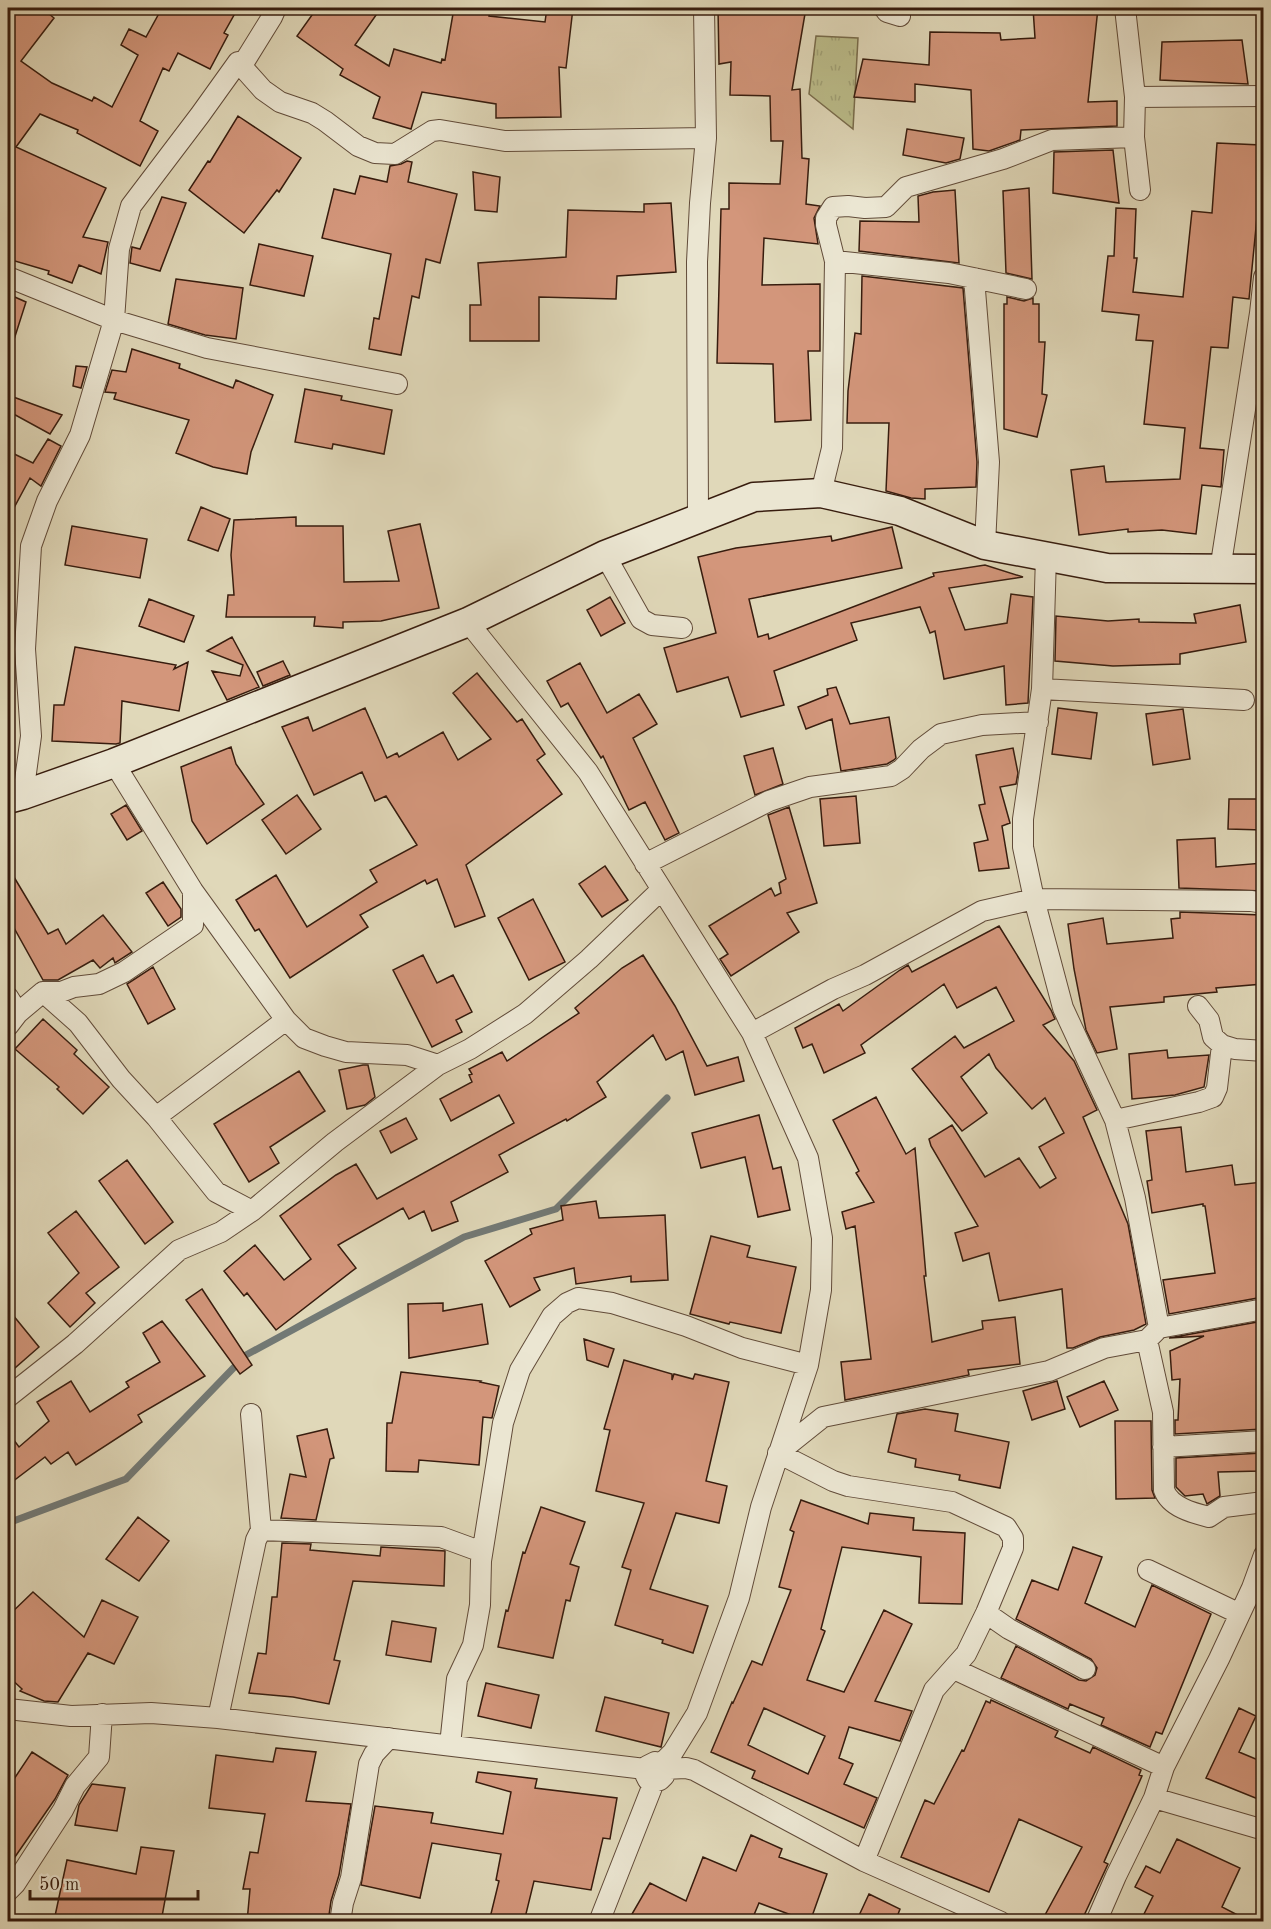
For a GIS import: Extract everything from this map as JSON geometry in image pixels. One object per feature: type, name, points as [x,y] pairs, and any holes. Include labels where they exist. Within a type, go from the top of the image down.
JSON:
[{"type":"street","points":[[15,797],[31,736],[25,649],[32,546],[46,501],[80,435],[114,320],[119,249],[131,206],[240,64],[276,8]]},
{"type":"street","points":[[698,518],[697,262],[706,138],[704,8]]},
{"type":"street","points":[[1125,8],[1135,97],[1134,137],[1140,190]]},
{"type":"street","points":[[240,64],[263,90],[280,102],[312,113],[358,146],[375,153],[395,154],[432,131],[440,130],[505,141],[706,138]]},
{"type":"street","points":[[1135,97],[1263,96]]},
{"type":"street","points":[[821,493],[832,448],[835,261],[826,218],[833,207],[886,207],[906,187],[1003,159],[1052,140],[1134,137]]},
{"type":"street","points":[[835,261],[949,273],[1026,289]]},
{"type":"street","points":[[8,277],[114,320],[207,348],[397,384]]},
{"type":"street","points":[[1220,570],[1260,313],[1263,277]]},
{"type":"street","points":[[974,278],[989,462],[985,545]]},
{"type":"street","points":[[15,797],[114,763],[468,622],[605,555],[754,497],[821,493],[900,511],[985,545],[1107,568],[1263,570]]},
{"type":"street","points":[[605,555],[641,619],[652,625],[682,628]]},
{"type":"street","points":[[1046,556],[1042,689],[1023,819],[1023,847],[1034,899],[1063,1008],[1114,1120],[1135,1198],[1163,1412],[1164,1490],[1167,1498],[1190,1512],[1209,1517],[1224,1507],[1263,1502]]},
{"type":"street","points":[[468,622],[588,772],[752,1033],[808,1158],[822,1238],[821,1290],[808,1365],[761,1507],[739,1598],[697,1713],[673,1752],[656,1771],[599,1922]]},
{"type":"street","points":[[1042,689],[1244,700]]},
{"type":"street","points":[[645,864],[769,801],[810,787],[891,776],[941,734],[982,725],[1038,722]]},
{"type":"street","points":[[114,763],[193,891],[286,1020],[304,1038],[346,1052],[407,1055],[438,1065]]},
{"type":"street","points":[[8,1397],[75,1344],[179,1250],[221,1232],[438,1065],[470,1049],[525,1014],[589,959],[661,890]]},
{"type":"street","points":[[11,1012],[43,992],[61,992],[74,987],[99,984],[124,972],[193,925],[193,891]]},
{"type":"street","points":[[752,1033],[982,911],[1034,899],[1263,903]]},
{"type":"street","points":[[43,992],[78,1023],[121,1079],[156,1117],[216,1192],[252,1210]]},
{"type":"street","points":[[1198,1006],[1209,1020],[1213,1037],[1222,1045],[1235,1049],[1263,1051]]},
{"type":"street","points":[[156,1117],[286,1020]]},
{"type":"street","points":[[1114,1120],[1213,1097],[1217,1088],[1222,1045]]},
{"type":"street","points":[[450,1745],[457,1679],[473,1645],[477,1625],[482,1552],[503,1424],[520,1371],[552,1316],[567,1303],[578,1298],[612,1303],[686,1326],[742,1348],[808,1365]]},
{"type":"street","points":[[778,1454],[823,1418],[1049,1371],[1104,1348],[1153,1334],[1263,1309]]},
{"type":"street","points":[[218,1718],[256,1539],[261,1530],[251,1414]]},
{"type":"street","points":[[1164,1447],[1263,1441]]},
{"type":"street","points":[[778,1454],[848,1486],[952,1502],[1006,1527],[1013,1538],[1013,1548],[966,1654],[934,1690],[864,1861]]},
{"type":"street","points":[[261,1530],[441,1537],[482,1552]]},
{"type":"street","points":[[1096,1922],[1155,1798],[1164,1767],[1220,1659],[1240,1614],[1258,1591],[1263,1555]]},
{"type":"street","points":[[1148,1570],[1240,1614]]},
{"type":"street","points":[[986,1613],[1009,1629],[1085,1669]]},
{"type":"street","points":[[954,1669],[1164,1767]]},
{"type":"street","points":[[8,1709],[71,1716],[151,1713],[218,1718],[656,1771],[686,1768],[694,1770],[864,1861],[1001,1922]]},
{"type":"street","points":[[8,1891],[15,1884],[63,1810],[75,1786],[99,1757],[102,1714]]},
{"type":"street","points":[[340,1922],[351,1878],[369,1764],[374,1754],[389,1738]]},
{"type":"street","points":[[1155,1798],[1263,1830]]},
{"type":"green space","points":[[816,36],[858,38],[853,129],[809,94]]},
{"type":"building","points":[[8,8],[42,8],[54,18],[21,61],[52,83],[92,101],[94,97],[112,107],[138,55],[121,45],[129,29],[146,37],[162,8],[238,8],[224,33],[228,35],[210,69],[178,53],[169,71],[163,68],[140,121],[158,131],[140,166],[77,133],[78,130],[40,114],[16,147],[106,188],[83,237],[108,242],[101,274],[79,265],[72,283],[48,274],[49,271],[8,259]]},
{"type":"building","points":[[317,8],[381,8],[355,45],[389,66],[394,49],[441,63],[442,59],[445,60],[454,8],[490,8],[489,16],[545,22],[547,8],[573,8],[566,68],[559,67],[561,117],[496,118],[496,104],[422,92],[411,129],[373,118],[380,97],[340,75],[343,69],[297,36]]},
{"type":"building","points":[[718,8],[806,8],[792,90],[800,89],[802,158],[809,159],[806,204],[820,206],[814,218],[818,244],[764,238],[762,285],[820,284],[820,351],[808,351],[811,420],[775,422],[773,364],[717,363],[721,209],[729,209],[729,183],[780,184],[783,141],[771,141],[770,96],[730,95],[731,62],[719,64]]},
{"type":"building","points":[[1033,8],[1098,8],[1088,102],[1117,101],[1117,126],[1021,130],[1020,140],[989,151],[973,149],[971,90],[915,84],[915,102],[854,97],[863,59],[929,65],[930,32],[1000,33],[1001,40],[1035,38]]},
{"type":"building","points":[[1242,40],[1248,84],[1160,80],[1162,42]]},
{"type":"building","points":[[238,116],[301,158],[279,192],[277,190],[244,233],[189,190],[208,161],[210,162]]},
{"type":"building","points":[[907,129],[964,138],[960,159],[946,163],[903,155]]},
{"type":"building","points":[[1217,143],[1261,145],[1249,299],[1233,297],[1228,348],[1211,347],[1200,448],[1224,450],[1221,487],[1202,485],[1196,534],[1162,530],[1128,532],[1128,529],[1079,535],[1071,470],[1104,466],[1106,482],[1180,479],[1185,428],[1144,424],[1153,341],[1136,340],[1139,315],[1102,311],[1108,256],[1114,256],[1116,208],[1136,209],[1134,258],[1137,258],[1133,292],[1183,297],[1192,211],[1212,213]]},
{"type":"building","points":[[1113,150],[1119,203],[1053,193],[1054,152]]},
{"type":"building","points":[[407,161],[412,162],[408,182],[457,194],[440,263],[426,259],[419,298],[412,296],[401,355],[369,349],[374,318],[379,319],[391,254],[322,238],[334,189],[355,194],[360,176],[387,182],[390,166]]},
{"type":"building","points":[[473,172],[500,177],[497,212],[475,210]]},
{"type":"building","points":[[1029,188],[1032,279],[1006,273],[1003,191]]},
{"type":"building","points":[[955,190],[959,263],[859,251],[860,221],[919,222],[918,196]]},
{"type":"building","points":[[162,197],[186,203],[160,271],[130,263],[132,247],[140,249]]},
{"type":"building","points":[[671,203],[676,272],[617,276],[616,299],[539,297],[539,341],[470,341],[470,305],[481,305],[478,263],[566,257],[568,210],[644,212],[644,204]]},
{"type":"building","points":[[259,244],[313,256],[304,296],[250,285]]},
{"type":"building","points":[[862,276],[963,288],[977,462],[976,487],[925,489],[925,499],[911,498],[886,491],[889,423],[847,423],[848,391],[855,333],[861,334]]},
{"type":"building","points":[[176,279],[243,288],[236,339],[205,335],[168,324]]},
{"type":"building","points":[[8,294],[26,302],[11,349],[8,349]]},
{"type":"building","points":[[1007,297],[1024,301],[1033,298],[1033,304],[1039,304],[1039,342],[1045,342],[1042,394],[1047,395],[1037,437],[1004,429],[1004,304],[1007,304]]},
{"type":"building","points":[[132,349],[180,364],[179,368],[233,388],[236,380],[273,395],[251,452],[247,474],[213,467],[176,453],[189,420],[114,399],[116,393],[105,392],[112,370],[126,372]]},
{"type":"building","points":[[76,366],[87,367],[81,388],[73,386]]},
{"type":"building","points":[[305,389],[342,396],[341,400],[392,410],[384,454],[333,444],[332,449],[295,442]]},
{"type":"building","points":[[8,395],[62,415],[50,434],[8,411]]},
{"type":"building","points":[[48,439],[61,446],[41,486],[30,478],[8,519],[8,451],[33,463]]},
{"type":"building","points":[[201,507],[230,519],[218,551],[188,540]]},
{"type":"building","points":[[296,517],[296,526],[343,526],[344,582],[399,581],[388,531],[420,524],[439,608],[381,621],[343,622],[343,628],[314,626],[315,617],[226,617],[228,595],[234,595],[231,555],[234,520]]},
{"type":"building","points":[[72,526],[147,539],[140,578],[65,565]]},
{"type":"building","points":[[892,527],[902,568],[749,599],[758,637],[768,634],[769,639],[934,576],[933,573],[985,565],[1023,577],[949,588],[965,630],[1007,623],[1011,594],[1033,597],[1028,703],[1006,705],[1004,666],[944,679],[935,631],[930,633],[920,607],[851,623],[857,640],[774,671],[784,705],[741,717],[728,677],[677,692],[664,648],[716,633],[698,557],[736,548],[831,536],[832,541]]},
{"type":"building","points":[[610,597],[625,623],[601,636],[587,610]]},
{"type":"building","points":[[149,599],[194,616],[184,642],[139,626]]},
{"type":"building","points":[[1240,605],[1246,642],[1180,654],[1180,664],[1113,666],[1055,661],[1056,616],[1108,621],[1139,619],[1139,622],[1196,623],[1194,614]]},
{"type":"building","points":[[232,637],[259,687],[227,700],[212,671],[240,676],[243,665],[207,651]]},
{"type":"building","points":[[75,647],[176,665],[174,669],[188,662],[179,711],[122,701],[120,743],[52,741],[54,705],[64,705]]},
{"type":"building","points":[[283,661],[290,675],[263,686],[257,672]]},
{"type":"building","points":[[580,663],[607,713],[639,694],[657,724],[633,738],[679,833],[665,840],[645,802],[629,810],[603,756],[601,758],[568,703],[561,707],[547,681]]},
{"type":"building","points":[[477,673],[517,722],[522,719],[545,754],[537,760],[562,794],[466,865],[485,916],[455,927],[437,879],[427,884],[425,880],[360,915],[368,927],[290,978],[259,929],[255,931],[236,900],[276,875],[307,927],[377,882],[370,870],[417,845],[386,796],[375,801],[362,772],[314,795],[282,727],[308,717],[313,731],[365,708],[387,758],[397,753],[399,757],[443,732],[458,760],[491,739],[453,693]]},
{"type":"building","points":[[836,687],[850,724],[889,717],[896,758],[894,760],[887,764],[841,771],[832,719],[806,729],[798,707],[828,695],[827,689]]},
{"type":"building","points":[[1058,708],[1097,713],[1091,759],[1052,754]]},
{"type":"building","points":[[1183,709],[1190,759],[1153,765],[1146,714]]},
{"type":"building","points":[[231,747],[236,764],[264,804],[207,844],[192,821],[181,767]]},
{"type":"building","points":[[773,748],[783,784],[755,795],[744,756]]},
{"type":"building","points":[[1013,748],[1018,773],[1016,784],[1000,787],[1010,823],[1002,826],[1009,868],[979,871],[974,843],[988,840],[979,805],[985,804],[976,755]]},
{"type":"building","points":[[297,795],[321,829],[286,854],[262,820]]},
{"type":"building","points":[[856,796],[860,843],[824,846],[820,799]]},
{"type":"building","points":[[1229,799],[1263,799],[1263,830],[1228,829]]},
{"type":"building","points":[[126,805],[142,831],[127,840],[111,814]]},
{"type":"building","points":[[789,807],[817,903],[787,913],[799,932],[731,976],[720,959],[728,954],[709,926],[771,888],[775,896],[781,893],[779,883],[786,879],[768,815]]},
{"type":"building","points":[[1215,838],[1216,867],[1263,863],[1263,891],[1179,888],[1177,840]]},
{"type":"building","points":[[605,866],[628,900],[602,917],[579,884]]},
{"type":"building","points":[[8,867],[48,934],[58,929],[66,944],[103,915],[132,952],[115,963],[113,958],[100,968],[93,960],[58,980],[43,980],[8,917]]},
{"type":"building","points":[[163,882],[181,909],[181,917],[168,926],[146,893]]},
{"type":"building","points":[[533,899],[565,962],[529,980],[498,918]]},
{"type":"building","points":[[1180,912],[1262,915],[1263,984],[1216,988],[1217,992],[1164,997],[1164,1002],[1110,1007],[1117,1049],[1097,1053],[1086,1030],[1068,924],[1103,918],[1107,944],[1173,938],[1171,919],[1180,918]]},
{"type":"building","points":[[999,926],[1055,1019],[1043,1025],[1074,1061],[1097,1110],[1083,1117],[1128,1224],[1146,1324],[1134,1330],[1100,1337],[1073,1348],[1067,1348],[1062,1289],[999,1301],[989,1253],[963,1261],[955,1233],[978,1226],[929,1139],[952,1125],[985,1177],[1019,1158],[1040,1188],[1056,1178],[1039,1147],[1064,1133],[1045,1098],[1032,1109],[996,1068],[989,1054],[961,1077],[987,1113],[962,1131],[912,1069],[955,1036],[964,1048],[1014,1021],[996,987],[957,1008],[944,984],[861,1045],[865,1053],[824,1073],[812,1044],[803,1048],[795,1028],[839,1004],[843,1011],[908,965],[912,972]]},
{"type":"building","points":[[423,955],[437,983],[453,975],[472,1012],[456,1020],[462,1032],[432,1047],[393,970]]},
{"type":"building","points":[[643,955],[675,1006],[707,1066],[738,1057],[744,1081],[695,1095],[683,1051],[666,1060],[653,1035],[597,1082],[606,1097],[567,1121],[566,1119],[499,1155],[508,1172],[451,1202],[458,1221],[432,1231],[424,1211],[409,1219],[403,1208],[338,1245],[356,1268],[276,1330],[247,1293],[244,1296],[224,1271],[255,1245],[284,1280],[311,1259],[280,1216],[336,1175],[356,1164],[377,1199],[514,1123],[499,1095],[451,1121],[440,1099],[472,1082],[469,1069],[502,1052],[507,1061],[579,1013],[575,1008],[622,968]]},
{"type":"building","points":[[153,967],[175,1009],[148,1024],[127,984]]},
{"type":"building","points":[[43,1019],[77,1050],[74,1054],[109,1087],[83,1114],[57,1089],[59,1087],[15,1049]]},
{"type":"building","points":[[1167,1050],[1168,1058],[1209,1055],[1204,1087],[1175,1095],[1132,1099],[1129,1054]]},
{"type":"building","points":[[368,1065],[375,1097],[365,1105],[347,1109],[339,1070]]},
{"type":"building","points":[[299,1071],[325,1111],[270,1147],[279,1163],[249,1182],[214,1124]]},
{"type":"building","points":[[876,1097],[906,1154],[915,1148],[926,1276],[924,1276],[932,1342],[983,1329],[982,1321],[1015,1317],[1020,1364],[968,1370],[969,1375],[845,1400],[841,1362],[871,1359],[855,1226],[846,1229],[842,1212],[874,1202],[856,1173],[859,1171],[833,1120]]},
{"type":"building","points":[[759,1115],[773,1169],[781,1167],[790,1210],[758,1217],[745,1157],[701,1168],[692,1133]]},
{"type":"building","points":[[406,1118],[417,1139],[391,1153],[380,1131]]},
{"type":"building","points":[[1181,1127],[1186,1172],[1232,1165],[1235,1185],[1263,1182],[1263,1297],[1169,1314],[1163,1280],[1215,1273],[1203,1204],[1152,1213],[1147,1181],[1152,1180],[1146,1131]]},
{"type":"building","points":[[127,1160],[173,1222],[145,1244],[99,1181]]},
{"type":"building","points":[[596,1201],[599,1218],[665,1215],[668,1280],[631,1282],[631,1276],[576,1284],[574,1268],[534,1278],[540,1290],[510,1307],[485,1261],[532,1234],[530,1229],[563,1220],[561,1206]]},
{"type":"building","points":[[76,1211],[119,1267],[86,1293],[95,1303],[70,1327],[48,1303],[79,1273],[48,1233]]},
{"type":"building","points":[[711,1236],[750,1246],[747,1257],[796,1267],[781,1333],[730,1322],[729,1324],[690,1314]]},
{"type":"building","points":[[202,1289],[252,1365],[240,1374],[186,1300]]},
{"type":"building","points":[[443,1303],[443,1311],[482,1304],[488,1344],[409,1358],[408,1304]]},
{"type":"building","points":[[8,1309],[39,1347],[8,1374]]},
{"type":"building","points":[[162,1321],[205,1376],[138,1415],[142,1422],[76,1465],[68,1452],[51,1464],[45,1457],[8,1485],[8,1432],[19,1447],[49,1421],[37,1402],[71,1381],[90,1412],[129,1387],[126,1382],[160,1362],[143,1333]]},
{"type":"building","points":[[1263,1321],[1263,1429],[1175,1434],[1180,1379],[1172,1380],[1170,1351],[1204,1336],[1169,1338]]},
{"type":"building","points":[[584,1339],[614,1349],[608,1367],[587,1360]]},
{"type":"building","points":[[624,1360],[672,1374],[672,1380],[674,1374],[693,1379],[695,1374],[729,1382],[706,1481],[727,1486],[719,1523],[676,1513],[650,1589],[708,1606],[693,1653],[662,1643],[663,1640],[615,1625],[631,1570],[622,1567],[644,1503],[596,1491],[610,1430],[604,1429]]},
{"type":"building","points":[[401,1372],[481,1381],[499,1386],[492,1418],[483,1417],[479,1465],[419,1460],[418,1472],[386,1471],[387,1423],[392,1423]]},
{"type":"building","points":[[1057,1381],[1065,1409],[1032,1420],[1023,1391]]},
{"type":"building","points":[[1104,1381],[1118,1410],[1080,1427],[1067,1397]]},
{"type":"building","points":[[925,1409],[958,1414],[955,1431],[1009,1442],[1000,1488],[959,1480],[960,1475],[915,1467],[916,1459],[888,1452],[897,1414]]},
{"type":"building","points":[[1115,1421],[1151,1421],[1152,1490],[1155,1498],[1116,1499]]},
{"type":"building","points":[[327,1429],[334,1458],[330,1459],[316,1520],[281,1518],[290,1474],[306,1477],[297,1436]]},
{"type":"building","points":[[1262,1453],[1261,1471],[1218,1472],[1220,1496],[1207,1504],[1203,1494],[1185,1496],[1176,1487],[1176,1458]]},
{"type":"building","points":[[801,1500],[868,1524],[870,1513],[914,1518],[913,1530],[965,1533],[962,1604],[919,1603],[921,1557],[842,1547],[821,1629],[825,1631],[807,1680],[844,1692],[884,1610],[912,1624],[875,1701],[912,1711],[900,1741],[849,1727],[839,1758],[853,1764],[844,1784],[877,1798],[864,1828],[752,1778],[755,1771],[711,1752],[752,1661],[762,1665],[791,1590],[779,1587],[794,1532],[790,1530]],"holes":[[[764,1708],[825,1736],[808,1774],[748,1745]]]},
{"type":"building","points":[[541,1507],[585,1522],[570,1564],[579,1567],[570,1601],[566,1600],[553,1658],[498,1647],[523,1552],[525,1553]]},
{"type":"building","points":[[138,1517],[169,1541],[139,1581],[106,1559]]},
{"type":"building","points":[[282,1543],[311,1544],[310,1550],[380,1556],[381,1547],[445,1551],[444,1586],[353,1581],[334,1660],[340,1661],[329,1704],[293,1697],[249,1693],[258,1653],[266,1654],[272,1597],[277,1597]]},
{"type":"building","points":[[1073,1547],[1102,1557],[1085,1603],[1135,1627],[1152,1585],[1211,1614],[1162,1734],[1156,1732],[1150,1747],[1101,1725],[1104,1718],[1070,1704],[1068,1709],[1001,1678],[1016,1646],[1079,1680],[1086,1681],[1095,1675],[1097,1668],[1091,1659],[1016,1619],[1032,1580],[1058,1590]]},
{"type":"building","points":[[33,1592],[84,1637],[102,1600],[138,1617],[114,1664],[88,1653],[58,1702],[44,1701],[20,1691],[22,1689],[8,1676],[8,1616]]},
{"type":"building","points":[[392,1621],[436,1628],[431,1662],[386,1655]]},
{"type":"building","points":[[486,1683],[539,1695],[531,1728],[478,1716]]},
{"type":"building","points":[[605,1697],[669,1713],[661,1747],[596,1731]]},
{"type":"building","points":[[991,1700],[1058,1731],[1055,1737],[1090,1753],[1093,1747],[1141,1770],[1139,1775],[1142,1776],[1104,1862],[1108,1864],[1081,1922],[1056,1922],[1045,1915],[1082,1847],[1019,1819],[989,1892],[901,1857],[925,1800],[934,1804],[962,1750],[964,1751],[986,1701],[990,1703]]},
{"type":"building","points":[[1239,1708],[1256,1716],[1239,1752],[1263,1762],[1263,1786],[1258,1799],[1206,1778]]},
{"type":"building","points":[[276,1748],[316,1752],[306,1801],[351,1804],[339,1875],[331,1901],[328,1922],[247,1922],[250,1889],[243,1889],[250,1852],[258,1853],[265,1814],[209,1808],[216,1755],[273,1762]]},
{"type":"building","points":[[32,1752],[68,1775],[55,1799],[8,1867],[8,1788]]},
{"type":"building","points":[[478,1772],[537,1779],[535,1788],[617,1798],[610,1839],[603,1838],[591,1890],[534,1881],[524,1922],[489,1922],[499,1881],[496,1880],[501,1854],[432,1843],[420,1898],[361,1885],[375,1806],[433,1813],[431,1823],[503,1834],[511,1792],[476,1782]]},
{"type":"building","points":[[92,1784],[125,1788],[117,1831],[75,1825],[79,1805]]},
{"type":"building","points":[[751,1835],[782,1849],[779,1857],[827,1874],[810,1922],[759,1903],[751,1922],[645,1922],[632,1914],[650,1883],[686,1901],[703,1857],[736,1871]]},
{"type":"building","points":[[1177,1839],[1240,1868],[1222,1907],[1251,1922],[1140,1922],[1153,1896],[1135,1887],[1146,1866],[1160,1873]]},
{"type":"building","points":[[141,1847],[174,1851],[161,1922],[91,1922],[55,1916],[67,1860],[136,1874]]},
{"type":"building","points":[[869,1894],[900,1909],[895,1922],[856,1922]]},
{"type":"waterway","points":[[8,1523],[126,1479],[246,1355],[464,1237],[556,1209],[667,1098]]}]
